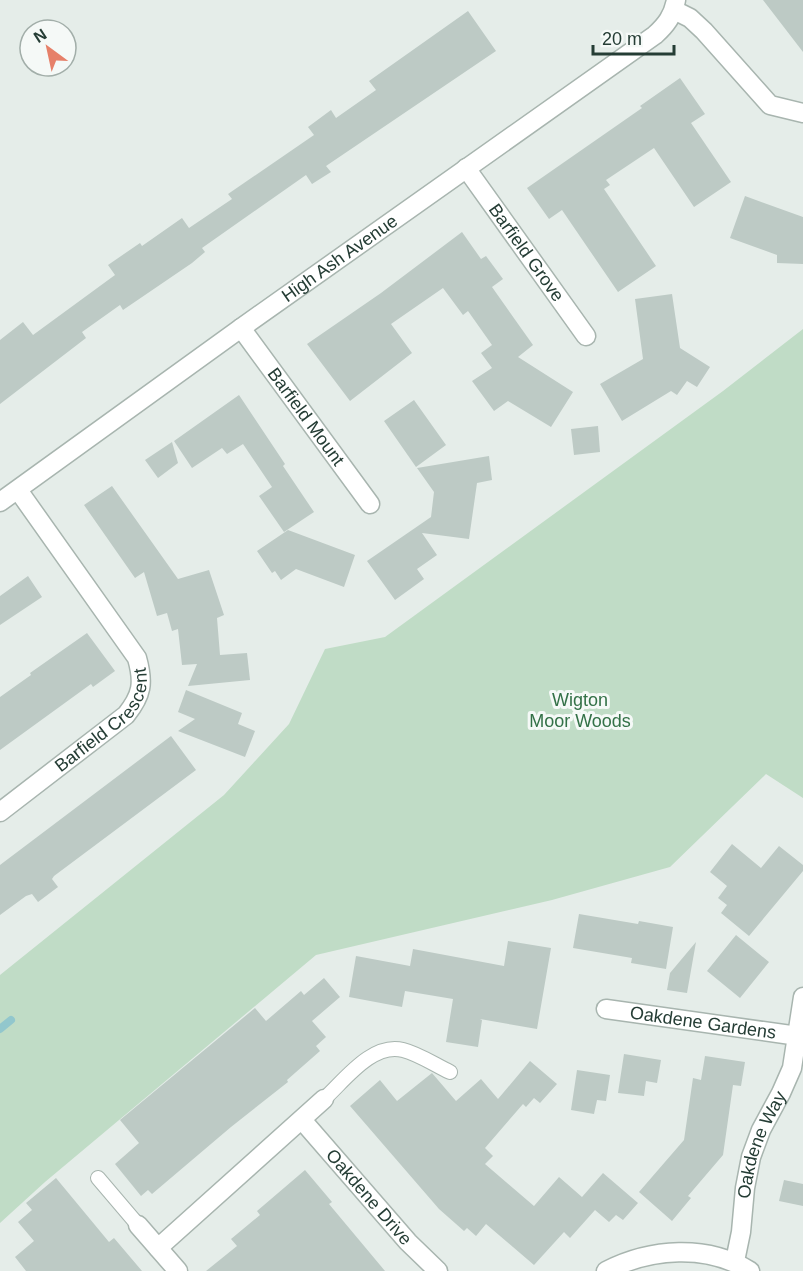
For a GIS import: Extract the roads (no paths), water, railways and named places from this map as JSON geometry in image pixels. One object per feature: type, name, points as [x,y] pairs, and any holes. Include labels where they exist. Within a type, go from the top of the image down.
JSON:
[{"type":"street","points":[[675,5],[704,31],[770,105],[803,113]]},
{"type":"street","name":"High Ash Avenue","points":[[0,502],[654,35],[666,24],[675,5]]},
{"type":"street","name":"Barfield Grove","points":[[466,168],[586,336]]},
{"type":"street","name":"Barfield Mount","points":[[241,328],[370,504]]},
{"type":"street","name":"Barfield Crescent","points":[[0,812],[126,715],[136,703],[141,689],[141,673],[137,658],[18,490]]},
{"type":"street","name":"Oakdene Way","points":[[735,1261],[751,1157],[760,1130],[792,1068],[803,997]]},
{"type":"street","name":"Oakdene Gardens","points":[[606,1009],[798,1036]]},
{"type":"street","points":[[158,1248],[324,1100]]},
{"type":"street","name":"Oakdene Drive","points":[[302,1120],[408,1242],[438,1271]]},
{"type":"street","points":[[138,1225],[178,1271]]},
{"type":"street","points":[[606,1271],[646,1256],[676,1252],[706,1254],[735,1261],[750,1271]]},
{"type":"lane","points":[[324,1100],[365,1061],[391,1048],[404,1050],[450,1072]]},
{"type":"lane","points":[[98,1178],[138,1225]]},
{"type":"waterway","points":[[0,1029],[11,1020]]},
{"type":"park label","name":"Wigton Moor Woods","points":[[580,710]]}]
